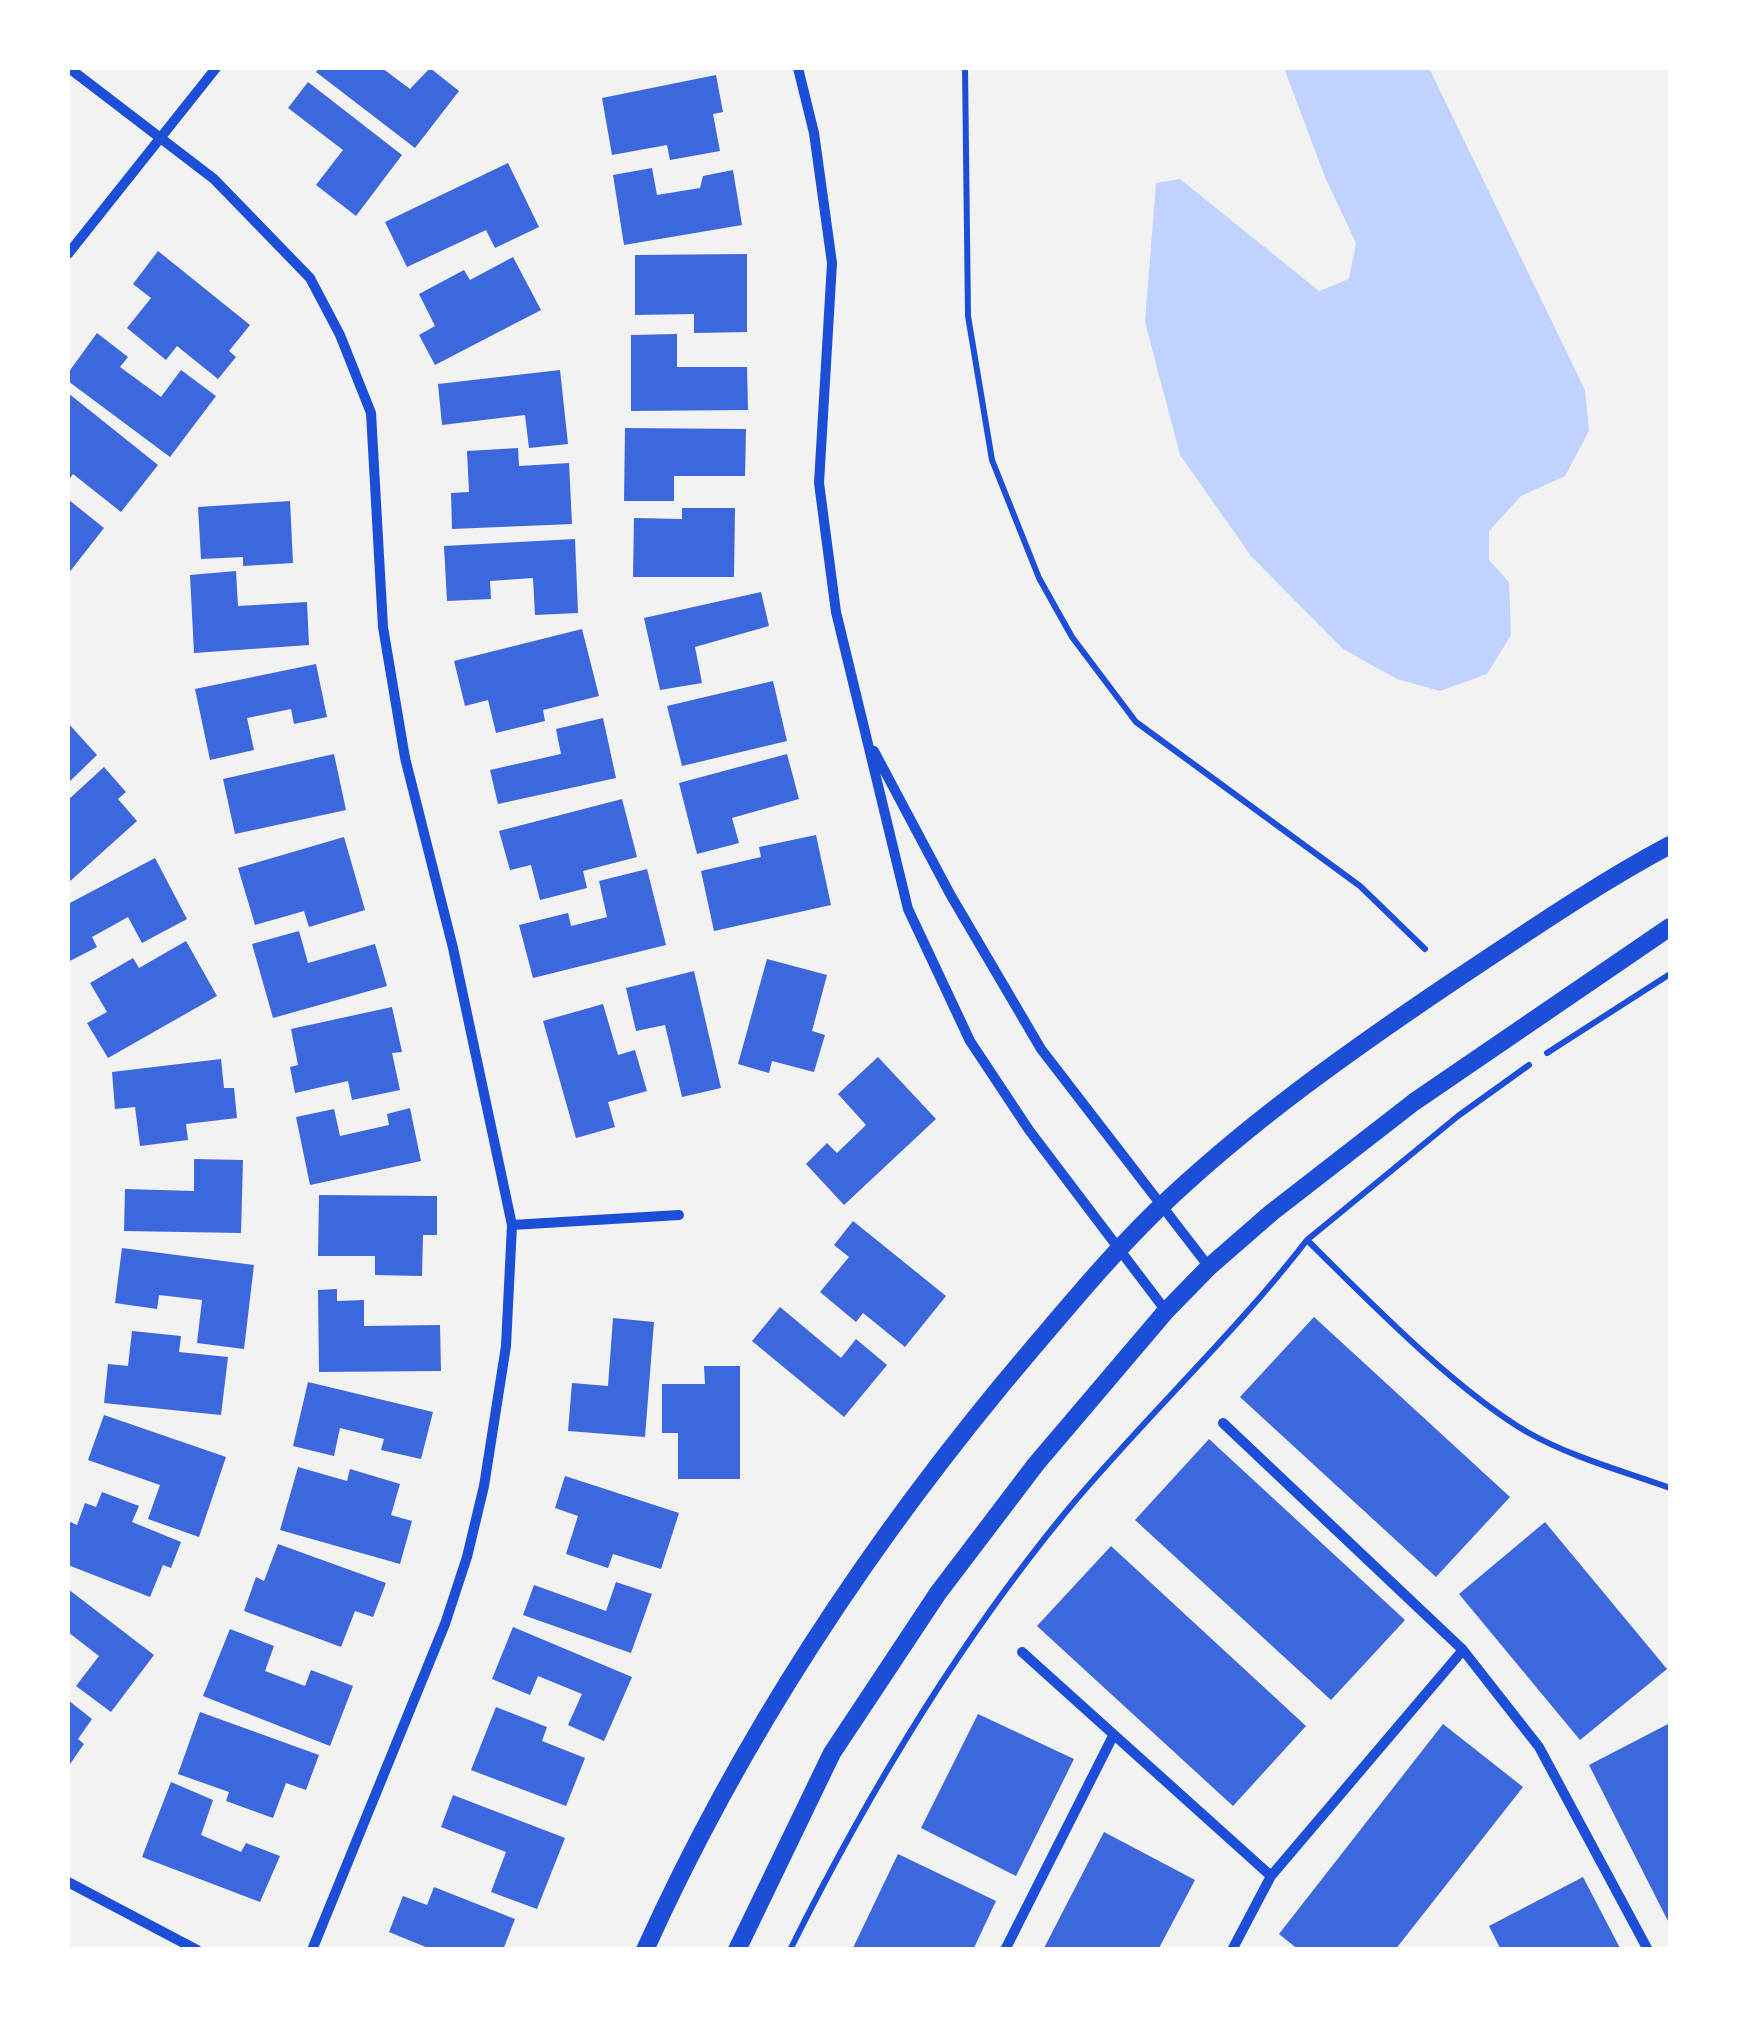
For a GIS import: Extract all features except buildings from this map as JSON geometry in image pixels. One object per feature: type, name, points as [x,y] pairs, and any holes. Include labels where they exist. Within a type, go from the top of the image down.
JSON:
[{"type":"street","points":[[69,68],[214,179],[310,278],[340,335],[371,412],[383,627],[405,758],[454,948],[512,1225],[506,1346],[484,1486],[467,1557],[445,1624],[312,1950]]},
{"type":"street","points":[[68,254],[216,68]]},
{"type":"street","points":[[798,68],[814,133],[832,263],[820,483],[836,612],[908,909],[970,1042],[1028,1130],[1166,1312]]},
{"type":"street","points":[[866,736],[950,894],[1041,1049],[1159,1208],[1208,1267]]},
{"type":"street","points":[[645,1950],[686,1858],[876,1548],[990,1398],[1118,1249],[1216,1158],[1368,1038],[1601,882],[1670,846]]},
{"type":"street","points":[[737,1950],[832,1753],[938,1594],[1036,1464],[1166,1312],[1208,1267],[1414,1102],[1670,927]]},
{"type":"street","points":[[512,1225],[679,1215]]},
{"type":"street","points":[[1223,1422],[1463,1650],[1540,1747],[1648,1950]]},
{"type":"street","points":[[1232,1950],[1271,1876],[1463,1650]]},
{"type":"street","points":[[1022,1652],[1271,1876]]},
{"type":"street","points":[[1005,1950],[1113,1736]]},
{"type":"street","points":[[68,1882],[198,1950]]},
{"type":"path","points":[[966,68],[968,316],[992,460],[1040,578],[1072,638],[1136,722],[1360,886],[1425,949]]},
{"type":"path","points":[[790,1950],[852,1825],[961,1650],[1065,1514],[1307,1240],[1458,1116],[1670,974]]},
{"type":"path","points":[[1307,1240],[1388,1321],[1526,1431],[1670,1488]]},
{"type":"water","points":[[1284,68],[1429,68],[1585,390],[1589,431],[1565,476],[1521,496],[1489,531],[1489,560],[1509,582],[1511,635],[1487,674],[1440,691],[1397,679],[1343,649],[1251,556],[1180,455],[1145,322],[1156,183],[1180,179],[1319,291],[1349,279],[1356,243],[1325,177]]}]
